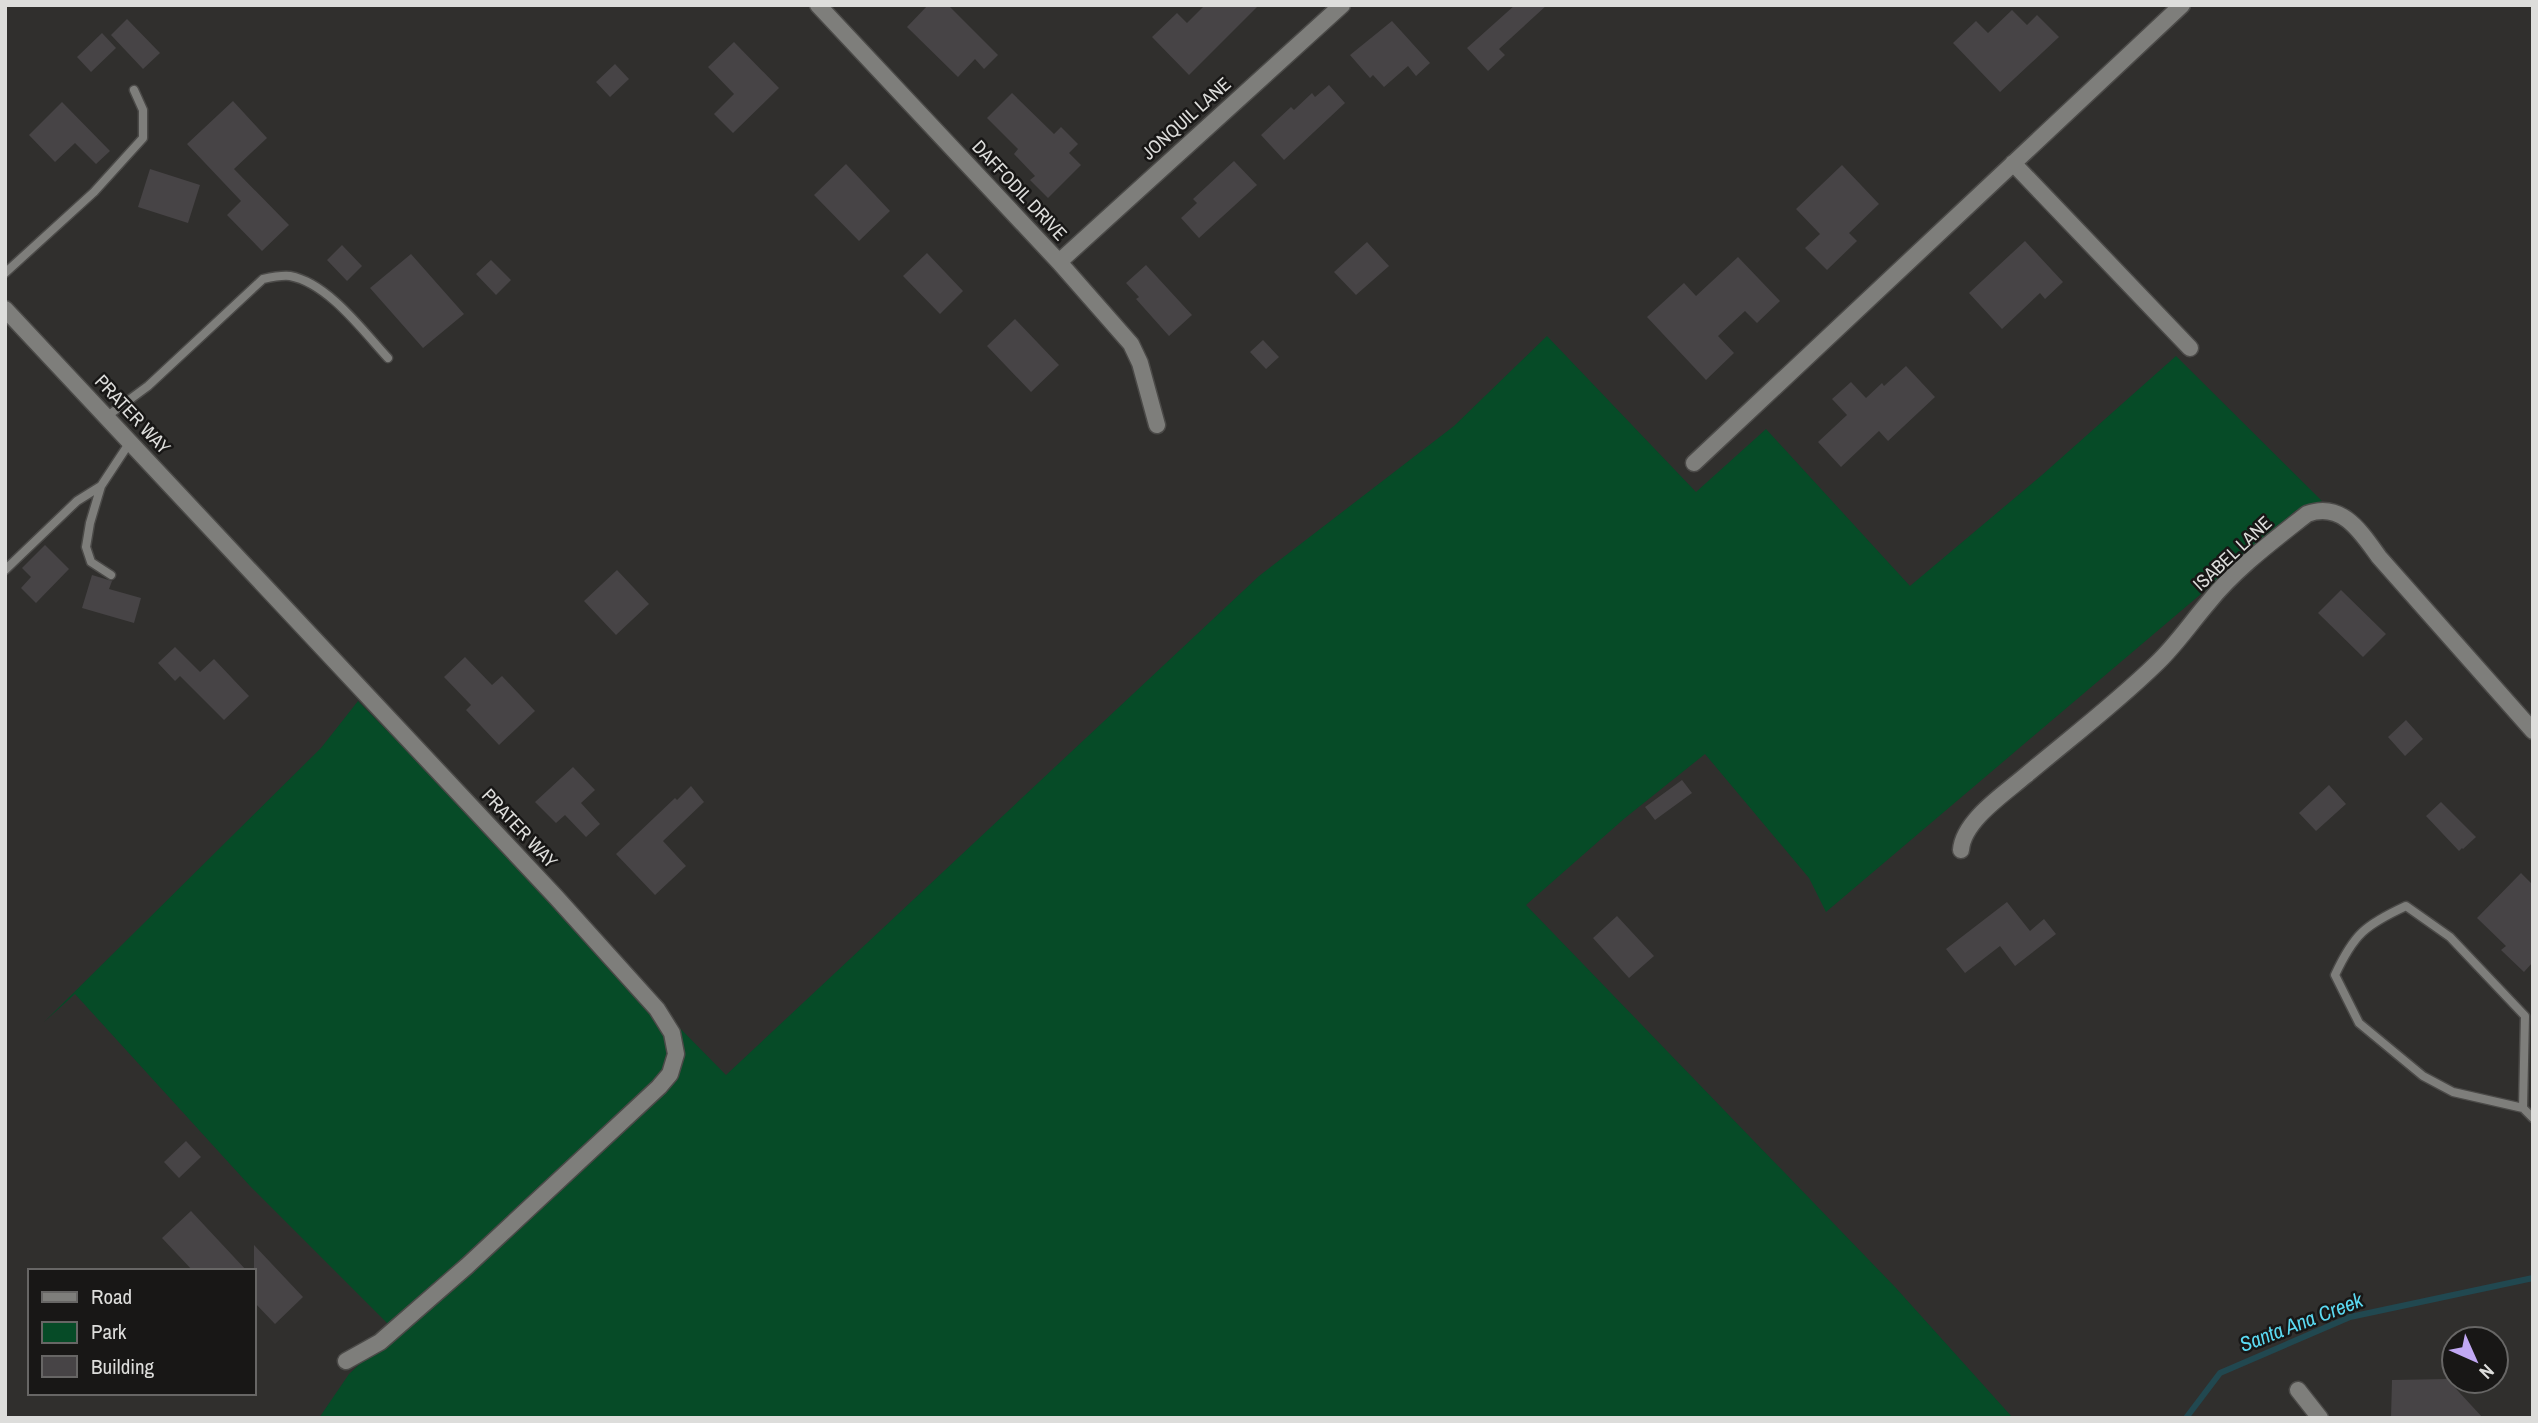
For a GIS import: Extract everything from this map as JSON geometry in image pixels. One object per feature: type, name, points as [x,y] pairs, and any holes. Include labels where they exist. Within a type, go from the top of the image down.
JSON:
[{"type":"street","name":"DAFFODIL DRIVE","points":[[818,5],[1059,262],[1131,344],[1140,363],[1157,425]]},
{"type":"street","name":"JONQUIL LANE","points":[[1059,262],[1342,5]]},
{"type":"street","points":[[1693,463],[2182,5]]},
{"type":"street","points":[[2012,163],[2190,348]]},
{"type":"street","name":"PRATER WAY","points":[[5,309],[565,907],[657,1009],[667,1022],[676,1044],[670,1074],[649,1096],[467,1266],[380,1342],[346,1361]]},
{"type":"street","name":"ISABEL LANE","points":[[1961,850],[1969,827],[1998,799],[2154,667],[2183,637],[2208,602],[2307,514],[2317,510],[2337,512],[2360,529],[2379,557],[2533,731]]},
{"type":"street","points":[[2298,1390],[2320,1418]]},
{"type":"lane","points":[[5,273],[94,192],[143,138],[143,110],[134,90]]},
{"type":"lane","points":[[106,417],[148,386],[263,278],[287,275],[305,280],[322,290],[388,358]]},
{"type":"lane","points":[[111,575],[91,562],[86,547],[101,486],[130,442]]},
{"type":"lane","points":[[5,570],[77,501],[101,486]]},
{"type":"lane","points":[[2523,1108],[2525,1016],[2450,937],[2406,906],[2376,920],[2349,946],[2335,975],[2359,1023],[2423,1076],[2453,1092],[2523,1108],[2533,1118]]},
{"type":"green space","points":[[1547,336],[1696,492],[1766,429],[1910,586],[2042,475],[2176,356],[2322,501],[2295,511],[2267,538],[1826,912],[1809,878],[1705,754],[1625,818],[1526,905],[1896,1288],[2013,1418],[319,1418],[349,1374],[395,1331],[250,1186],[75,994],[44,1022],[321,748],[358,701],[726,1075],[1259,576],[1454,426]]},
{"type":"building","points":[[928,5],[948,5],[998,55],[984,69],[975,59],[958,77],[907,27]]},
{"type":"building","points":[[1205,5],[1259,5],[1189,75],[1152,37],[1177,13],[1187,23]]},
{"type":"building","points":[[1515,5],[1547,5],[1499,49],[1505,55],[1488,71],[1467,48]]},
{"type":"building","points":[[2012,10],[2027,25],[2037,15],[2059,37],[2000,92],[1953,43],[1976,21],[1988,33]]},
{"type":"building","points":[[127,19],[160,53],[143,69],[111,35]]},
{"type":"building","points":[[1392,21],[1430,63],[1416,76],[1408,66],[1384,87],[1373,75],[1370,78],[1350,55]]},
{"type":"building","points":[[102,33],[116,48],[91,72],[77,57]]},
{"type":"building","points":[[734,42],[779,88],[733,133],[714,114],[734,94],[708,67]]},
{"type":"building","points":[[615,64],[629,79],[610,97],[596,82]]},
{"type":"building","points":[[1329,85],[1345,103],[1284,160],[1261,135],[1291,107],[1294,110],[1312,93],[1315,97]]},
{"type":"building","points":[[1012,93],[1054,134],[1061,127],[1078,144],[1069,153],[1081,165],[1048,198],[1030,180],[1035,176],[1014,154],[1018,149],[987,118]]},
{"type":"building","points":[[233,101],[267,138],[234,169],[289,225],[262,251],[227,215],[241,201],[187,144]]},
{"type":"building","points":[[62,102],[110,151],[96,164],[75,143],[55,162],[29,135]]},
{"type":"building","points":[[1234,161],[1257,185],[1199,238],[1181,218],[1197,203],[1193,199]]},
{"type":"building","points":[[846,164],[890,211],[859,241],[814,195]]},
{"type":"building","points":[[1842,165],[1879,204],[1849,233],[1857,241],[1827,270],[1805,248],[1820,234],[1796,209]]},
{"type":"building","points":[[150,169],[200,185],[188,223],[138,207]]},
{"type":"building","points":[[2025,241],[2063,282],[2045,299],[2040,293],[2002,329],[1969,293]]},
{"type":"building","points":[[1367,242],[1389,266],[1356,295],[1334,272]]},
{"type":"building","points":[[342,245],[362,266],[347,281],[327,260]]},
{"type":"building","points":[[927,253],[963,291],[940,314],[903,276]]},
{"type":"building","points":[[411,254],[464,314],[423,348],[370,288]]},
{"type":"building","points":[[1738,257],[1780,301],[1757,323],[1745,311],[1718,336],[1734,353],[1706,380],[1647,317],[1684,283],[1696,296]]},
{"type":"building","points":[[491,260],[511,280],[496,295],[476,274]]},
{"type":"building","points":[[1146,265],[1192,315],[1169,336],[1136,299],[1139,297],[1126,283]]},
{"type":"building","points":[[1015,319],[1059,365],[1031,392],[987,346]]},
{"type":"building","points":[[1263,340],[1279,357],[1266,369],[1250,352]]},
{"type":"building","points":[[1906,366],[1935,397],[1888,441],[1879,431],[1841,467],[1818,442],[1847,415],[1832,399],[1851,382],[1866,398]]},
{"type":"building","points":[[45,545],[69,569],[36,603],[21,588],[31,577],[22,568]]},
{"type":"building","points":[[617,570],[649,604],[616,635],[584,601]]},
{"type":"building","points":[[92,575],[112,581],[109,589],[141,598],[134,623],[82,608]]},
{"type":"building","points":[[2341,590],[2386,634],[2363,657],[2318,613]]},
{"type":"building","points":[[175,647],[200,672],[214,659],[249,696],[224,720],[180,676],[175,681],[158,663]]},
{"type":"building","points":[[465,657],[492,685],[502,676],[535,711],[499,745],[466,710],[471,705],[444,677]]},
{"type":"building","points":[[2406,720],[2423,739],[2405,756],[2388,737]]},
{"type":"building","points":[[573,767],[595,790],[581,803],[600,824],[586,837],[565,815],[556,823],[535,802]]},
{"type":"building","points":[[1682,780],[1692,793],[1655,820],[1645,807]]},
{"type":"building","points":[[2329,785],[2346,804],[2316,831],[2299,813]]},
{"type":"building","points":[[691,786],[704,802],[663,841],[686,866],[655,895],[616,854]]},
{"type":"building","points":[[2441,802],[2476,837],[2459,851],[2426,816]]},
{"type":"building","points":[[2521,873],[2533,885],[2533,962],[2524,972],[2501,950],[2506,946],[2477,918]]},
{"type":"building","points":[[2007,902],[2030,931],[2044,919],[2056,934],[2015,966],[2000,946],[1965,973],[1946,949]]},
{"type":"building","points":[[1617,916],[1654,956],[1629,978],[1593,938]]},
{"type":"building","points":[[186,1141],[201,1157],[179,1178],[164,1162]]},
{"type":"building","points":[[191,1211],[245,1269],[191,1269],[162,1238]]},
{"type":"building","points":[[254,1245],[303,1297],[275,1324],[256,1304]]},
{"type":"building","points":[[2440,1379],[2440,1395],[2462,1395],[2483,1418],[2391,1418],[2392,1380]]},
{"type":"waterway","name":"Santa Ana Creek","points":[[2186,1418],[2220,1373],[2350,1317],[2533,1278]]}]
